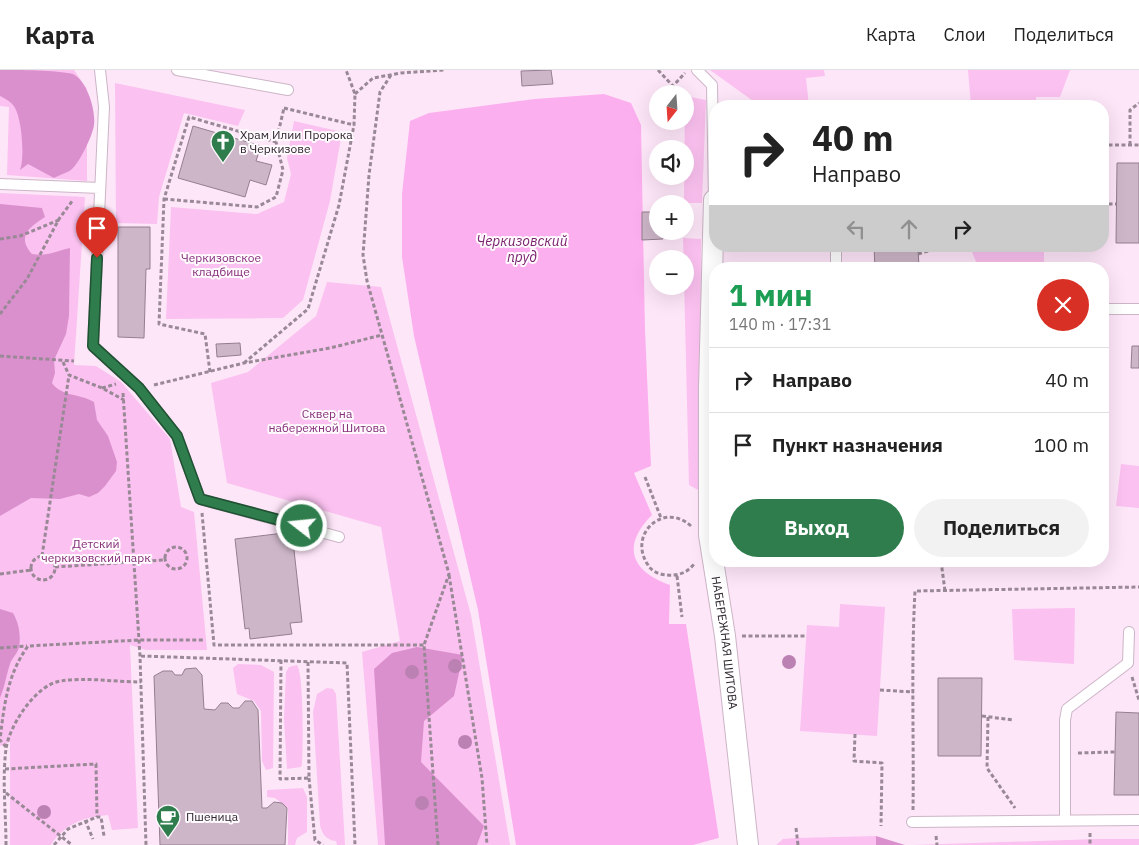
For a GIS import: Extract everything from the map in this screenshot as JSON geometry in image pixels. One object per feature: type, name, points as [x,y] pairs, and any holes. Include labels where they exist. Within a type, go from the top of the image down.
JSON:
[{"type":"street","name":"НАБЕРЕЖНАЯ ШИТОВА","points":[[709,388],[705,555],[725,636],[748,845]]},
{"type":"lane","points":[[100,70],[104,107],[93,346],[139,388],[177,436],[200,499],[339,537]]},
{"type":"lane","points":[[177,70],[288,90]]},
{"type":"lane","points":[[697,70],[712,85],[712,100]]},
{"type":"lane","points":[[0,184],[100,188]]},
{"type":"lane","points":[[1109,309],[1139,309]]},
{"type":"lane","points":[[1065,820],[1065,720],[1068,709],[1128,663],[1129,632]]},
{"type":"lane","points":[[912,822],[1139,820]]},
{"type":"path","points":[[244,363],[308,309],[339,205],[354,125],[355,94],[346,70]]},
{"type":"path","points":[[355,94],[373,78],[444,70]]},
{"type":"path","points":[[658,70],[673,86],[687,70]]},
{"type":"path","points":[[391,75],[380,92],[368,175],[363,255],[367,281],[448,574],[482,778],[486,845]]},
{"type":"path","points":[[1130,145],[1130,110],[1139,103]]},
{"type":"path","points":[[164,199],[257,207],[276,197],[282,170],[276,142],[284,108]]},
{"type":"path","points":[[306,113],[354,125]]},
{"type":"path","points":[[210,372],[205,334],[159,324],[164,199],[189,117],[276,142]]},
{"type":"path","points":[[1109,145],[1139,145]]},
{"type":"path","points":[[0,314],[27,279],[60,219],[82,188]]},
{"type":"path","points":[[1109,204],[1116,204]]},
{"type":"path","points":[[0,239],[20,236],[60,219]]},
{"type":"path","points":[[918,254],[925,252]]},
{"type":"path","points":[[139,388],[244,363],[330,348],[382,335]]},
{"type":"path","points":[[0,356],[63,362],[74,361]]},
{"type":"path","points":[[42,556],[69,375],[63,362]]},
{"type":"path","points":[[69,375],[102,388],[125,401],[140,656],[146,845]]},
{"type":"path","points":[[102,388],[121,382]]},
{"type":"path","points":[[646,477],[661,518]]},
{"type":"path","points":[[200,499],[214,645],[424,645]]},
{"type":"path","points":[[692,528],[686,522],[672,517],[661,518],[646,528],[641,542],[642,556],[650,568],[662,575],[677,576],[690,569],[705,555]]},
{"type":"path","points":[[174,547],[183,549],[187,556],[185,565],[177,570],[169,567],[164,560],[166,551],[174,547]]},
{"type":"path","points":[[42,556],[51,559],[55,567],[53,576],[44,581],[35,578],[31,570],[34,560],[42,556]]},
{"type":"path","points":[[55,567],[164,560]]},
{"type":"path","points":[[942,567],[944,591]]},
{"type":"path","points":[[0,574],[31,570]]},
{"type":"path","points":[[438,845],[424,645],[448,574]]},
{"type":"path","points":[[677,576],[682,617]]},
{"type":"path","points":[[912,822],[914,692],[912,656],[915,591],[1139,587]]},
{"type":"path","points":[[725,636],[807,636]]},
{"type":"path","points":[[0,648],[139,640],[204,640]]},
{"type":"path","points":[[6,747],[0,740],[6,693],[14,667],[28,646]]},
{"type":"path","points":[[140,656],[347,663],[355,845]]},
{"type":"path","points":[[281,660],[280,779],[309,778]]},
{"type":"path","points":[[308,662],[309,778],[315,840],[323,845]]},
{"type":"path","points":[[1128,663],[1139,700]]},
{"type":"path","points":[[6,845],[6,747],[21,714],[36,693],[46,685],[60,681],[141,682]]},
{"type":"path","points":[[880,690],[914,692]]},
{"type":"path","points":[[982,716],[1013,720]]},
{"type":"path","points":[[988,716],[987,768],[1024,821]]},
{"type":"path","points":[[855,734],[854,761],[882,763],[881,826]]},
{"type":"path","points":[[1066,753],[1115,752]]},
{"type":"path","points":[[5,769],[96,764],[97,817]]},
{"type":"path","points":[[6,792],[72,845]]},
{"type":"path","points":[[54,845],[61,836],[85,820],[97,817],[101,817],[104,836]]},
{"type":"path","points":[[85,820],[93,839]]},
{"type":"path","points":[[796,828],[798,845]]},
{"type":"green space","points":[[0,70],[74,70],[87,89],[87,181],[7,175],[9,107],[0,106]]},
{"type":"green space","points":[[710,70],[824,70],[825,76],[806,78],[808,100],[752,100]]},
{"type":"green space","points":[[968,70],[1070,70],[1060,97],[1036,97],[1036,100],[970,100]]},
{"type":"green space","name":"Черкизовское кладбище","points":[[115,83],[245,110],[238,126],[184,113],[159,197],[157,224],[116,223]]},
{"type":"green space","points":[[694,98],[706,100],[702,203],[694,203],[694,195],[684,195],[684,185],[694,185],[694,140],[685,140],[685,130],[694,130]]},
{"type":"green space","name":"Черкизовское кладбище","points":[[294,121],[342,132],[330,201],[303,300],[283,318],[166,319],[171,207],[257,214],[284,202],[291,174],[287,158]]},
{"type":"green space","name":"Детский черкизовский парк","points":[[0,193],[85,197],[74,365],[96,366],[121,382],[170,439],[181,507],[194,512],[207,650],[146,650],[130,645],[138,828],[112,830],[108,815],[91,818],[68,827],[51,845],[10,845],[10,742],[0,746]]},
{"type":"green space","points":[[701,239],[700,491],[689,485],[684,295],[694,295],[694,250],[683,250],[683,240]]},
{"type":"green space","points":[[972,252],[1044,252],[1044,262],[976,262]]},
{"type":"green space","name":"Сквер на набережной Шитова","points":[[327,282],[381,287],[471,615],[510,845],[378,845],[362,652],[400,641],[381,527],[227,483],[211,383],[248,372],[316,316]]},
{"type":"green space","points":[[1121,464],[1139,466],[1139,508],[1116,506]]},
{"type":"green space","points":[[840,604],[885,607],[877,736],[800,731],[807,625],[839,627]]},
{"type":"green space","points":[[1075,608],[1074,664],[1014,660],[1012,609]]},
{"type":"green space","points":[[238,664],[261,665],[274,672],[273,768],[266,770],[262,761],[261,711],[254,701],[237,694],[233,668]]},
{"type":"green space","points":[[297,665],[302,696],[302,764],[301,767],[287,769],[284,719],[286,672],[289,667]]},
{"type":"green space","points":[[327,688],[333,689],[336,694],[345,845],[337,845],[336,841],[327,838],[323,834],[320,825],[313,712],[317,694]]},
{"type":"green space","points":[[303,788],[307,797],[307,832],[297,838],[295,845],[288,845],[288,808],[275,798],[267,797],[267,790]]},
{"type":"green space","points":[[876,836],[876,845],[776,845],[783,839]]},
{"type":"green space","points":[[1139,839],[1139,845],[912,845]]},
{"type":"shaded area","points":[[0,70],[37,70],[73,74],[82,83],[90,96],[94,112],[94,125],[85,149],[71,170],[54,178],[28,164],[20,170],[22,164],[22,137],[19,118],[13,105],[0,96]]},
{"type":"shaded area","points":[[0,204],[42,208],[45,217],[30,228],[25,237],[27,248],[32,254],[47,254],[70,248],[69,316],[66,334],[54,360],[55,373],[52,383],[61,391],[94,402],[97,420],[108,436],[117,462],[116,471],[98,493],[89,497],[79,494],[60,499],[31,498],[0,516]]},
{"type":"shaded area","points":[[0,609],[13,613],[18,625],[20,638],[18,649],[10,664],[0,698]]},
{"type":"shaded area","points":[[417,647],[463,655],[454,696],[424,721],[421,762],[484,826],[477,845],[385,845],[374,669],[392,653]]},
{"type":"shaded area","points":[[876,836],[905,845],[876,845]]},
{"type":"water","name":"Черкизовский пруд","points":[[604,94],[631,103],[641,125],[645,330],[651,466],[634,473],[652,515],[642,526],[636,537],[635,556],[639,565],[646,573],[670,585],[669,624],[686,624],[720,845],[516,845],[478,610],[414,336],[402,257],[402,194],[410,121],[429,113],[535,99]]},
{"type":"pier","points":[[722,837],[723,845],[693,845]]},
{"type":"building","points":[[551,70],[553,84],[522,86],[521,71]]},
{"type":"building","name":"Храм Илии Пророка в Черкизове","points":[[193,126],[261,146],[256,161],[272,165],[266,185],[250,180],[245,197],[178,178]]},
{"type":"building","points":[[1117,163],[1139,163],[1139,243],[1116,243]]},
{"type":"building","points":[[642,212],[649,212],[649,240],[642,240]]},
{"type":"building","points":[[118,227],[150,227],[150,269],[146,269],[144,338],[118,337]]},
{"type":"building","points":[[874,252],[918,252],[919,262],[875,262]]},
{"type":"building","points":[[240,343],[241,355],[217,357],[216,344]]},
{"type":"building","points":[[1132,346],[1139,346],[1139,368],[1131,368]]},
{"type":"building","points":[[292,532],[302,622],[290,623],[292,634],[250,639],[249,628],[245,629],[235,539]]},
{"type":"building","points":[[196,668],[202,675],[204,709],[215,710],[221,703],[228,703],[233,708],[239,708],[245,701],[252,701],[258,710],[262,808],[267,808],[274,802],[282,803],[287,808],[285,845],[160,845],[154,676],[163,671],[172,671],[175,675],[182,675],[185,669]]},
{"type":"building","points":[[938,678],[982,678],[981,756],[938,756]]},
{"type":"building","points":[[1116,712],[1139,713],[1139,795],[1114,795]]},
{"type":"place","name":"Храм Илии Пророка в Черкизове","points":[[223,163]]},
{"type":"place","name":"Пшеница","points":[[168,838]]},
{"type":"route","points":[[97,258],[93,346],[139,388],[177,436],[200,499],[302,526]]}]
